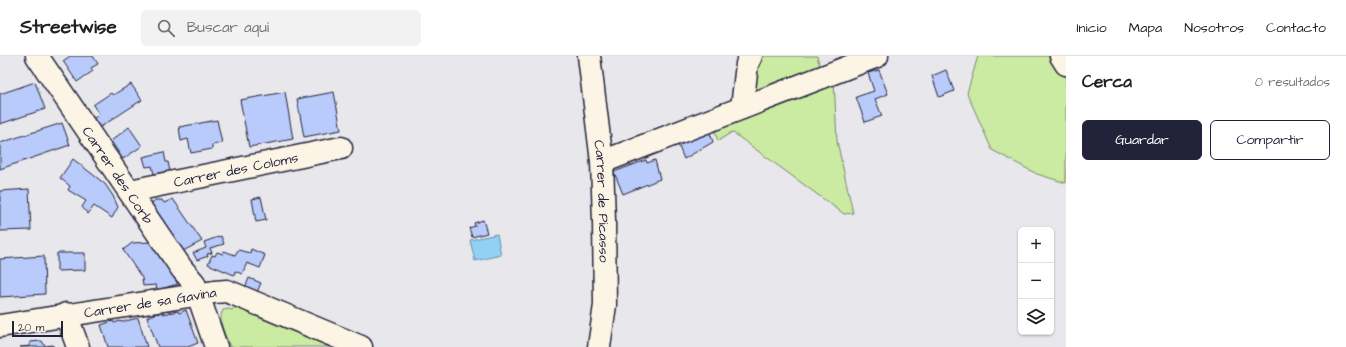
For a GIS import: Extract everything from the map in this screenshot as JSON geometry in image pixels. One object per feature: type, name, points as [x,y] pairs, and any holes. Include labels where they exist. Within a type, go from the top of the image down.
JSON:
[{"type":"street","name":"Carrer des Corb","points":[[36,56],[182,268],[194,283],[216,347]]},
{"type":"street","name":"Carrer de Picasso","points":[[589,56],[602,162],[605,305],[599,347]]},
{"type":"street","points":[[742,108],[748,64],[751,56]]},
{"type":"street","points":[[602,162],[877,56]]},
{"type":"street","points":[[1061,56],[1066,64]]},
{"type":"street","name":"Carrer des Coloms","points":[[130,191],[341,148]]},
{"type":"street","name":"Carrer de sa Gavina","points":[[0,326],[66,314],[227,291],[361,347]]},
{"type":"street","points":[[66,314],[78,347]]},
{"type":"green space","points":[[754,56],[817,56],[822,73],[755,101]]},
{"type":"green space","points":[[978,56],[1057,56],[1066,70],[1066,183],[1037,174],[992,150],[967,93]]},
{"type":"green space","points":[[834,80],[837,141],[853,213],[844,214],[732,132],[718,141],[713,126]]},
{"type":"green space","points":[[235,307],[334,347],[230,347],[223,328],[221,314],[223,310],[232,310]]},
{"type":"water","points":[[497,234],[501,255],[475,261],[470,240]]},
{"type":"building","points":[[70,56],[93,56],[98,64],[91,68],[93,71],[77,82],[63,61]]},
{"type":"building","points":[[879,70],[888,94],[875,99],[882,116],[865,122],[856,97],[874,91],[868,73]]},
{"type":"building","points":[[946,70],[954,91],[939,97],[932,76]]},
{"type":"building","points":[[35,82],[45,109],[0,124],[0,94]]},
{"type":"building","points":[[131,84],[142,100],[99,128],[93,119],[99,114],[93,105],[111,93],[113,95]]},
{"type":"building","points":[[285,92],[293,139],[249,147],[240,100]]},
{"type":"building","points":[[334,92],[341,130],[304,137],[297,99]]},
{"type":"building","points":[[217,120],[222,143],[212,145],[212,149],[191,153],[188,139],[181,141],[179,127]]},
{"type":"building","points":[[62,123],[70,145],[0,169],[0,143]]},
{"type":"building","points":[[129,127],[142,146],[123,159],[111,141]]},
{"type":"building","points":[[709,130],[713,142],[684,159],[677,142]]},
{"type":"building","points":[[164,152],[170,171],[154,174],[152,166],[146,167],[143,157]]},
{"type":"building","points":[[73,159],[105,184],[113,196],[118,207],[112,218],[94,206],[88,214],[82,207],[86,201],[68,190],[70,186],[60,178]]},
{"type":"building","points":[[646,160],[647,163],[655,160],[660,179],[623,194],[614,172]]},
{"type":"building","points":[[29,189],[31,230],[0,231],[0,191]]},
{"type":"building","points":[[261,197],[266,220],[256,222],[252,199]]},
{"type":"building","points":[[173,199],[202,241],[183,251],[150,205],[155,200],[162,200],[164,203]]},
{"type":"building","points":[[483,220],[487,233],[472,237],[469,228],[475,226],[474,223]]},
{"type":"building","points":[[221,236],[224,244],[210,248],[212,253],[207,254],[208,256],[197,260],[193,253],[206,248],[204,242]]},
{"type":"building","points":[[151,242],[178,284],[157,290],[156,285],[143,286],[142,278],[123,250],[132,243]]},
{"type":"building","points":[[251,249],[265,255],[260,268],[247,263],[242,274],[235,271],[234,275],[208,264],[212,255],[215,256],[217,252],[223,254],[224,251],[235,255],[238,250],[250,253]]},
{"type":"building","points":[[57,253],[85,253],[85,270],[57,271]]},
{"type":"building","points":[[44,256],[45,294],[0,297],[0,259]]},
{"type":"building","points":[[249,278],[261,283],[257,292],[245,288]]},
{"type":"building","points":[[186,310],[198,343],[188,347],[158,347],[147,317],[162,312],[163,314],[178,311],[179,313]]},
{"type":"building","points":[[138,318],[147,347],[108,347],[101,325],[113,321],[114,323]]},
{"type":"building","points":[[42,341],[45,346],[53,345],[53,347],[20,347],[30,346],[30,342]]}]
